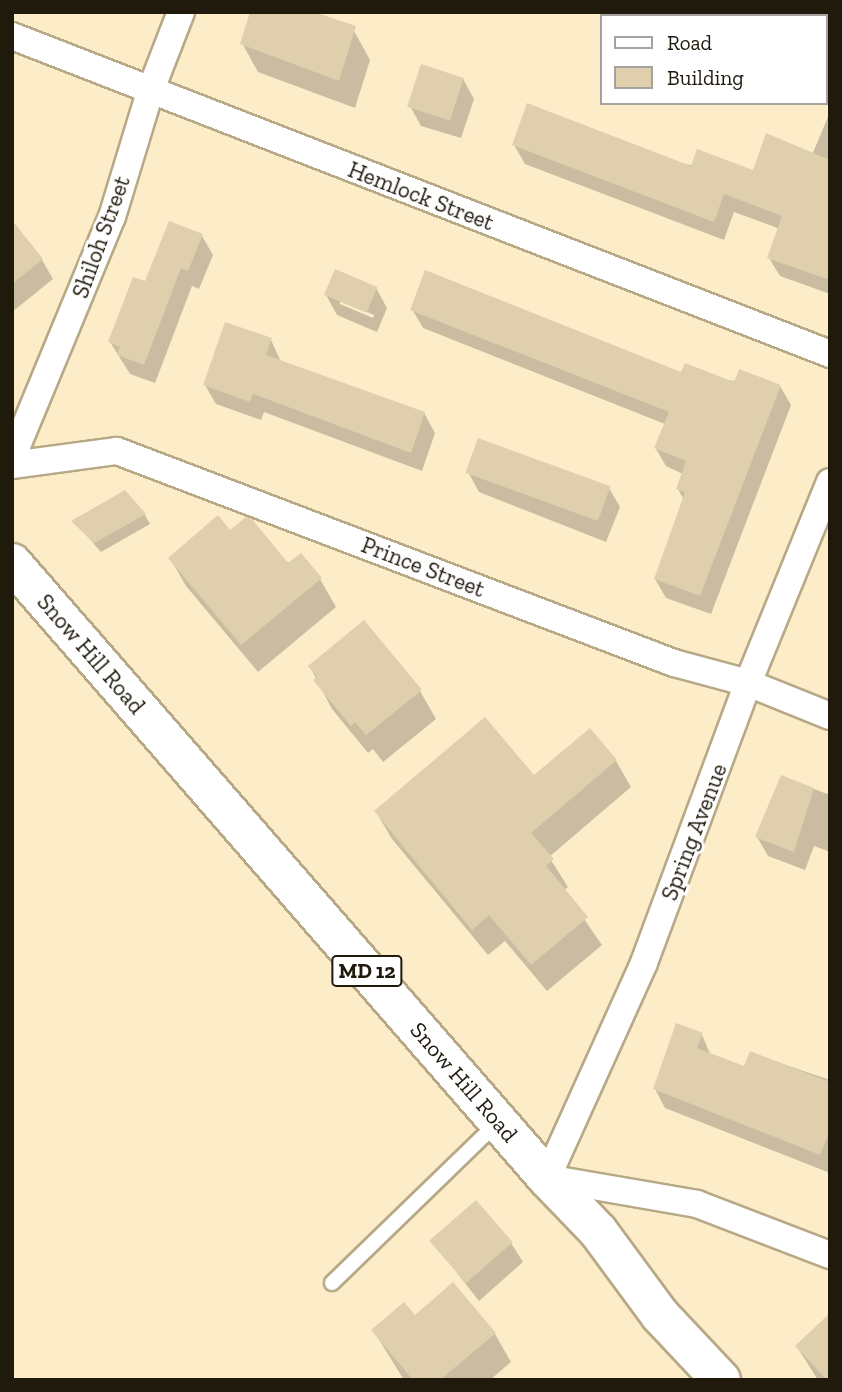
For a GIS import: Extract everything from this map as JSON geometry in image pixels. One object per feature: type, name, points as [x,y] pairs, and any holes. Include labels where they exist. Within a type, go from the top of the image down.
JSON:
[{"type":"main road","name":"Snow Hill Road","points":[[12,563],[547,1178],[598,1231],[660,1315],[720,1380]]},
{"type":"street","name":"Shiloh Street","points":[[12,458],[112,217],[150,92],[181,12]]},
{"type":"street","name":"Hemlock Street","points":[[12,36],[150,92],[830,354]]},
{"type":"street","name":"Prince Street","points":[[12,466],[117,451],[674,663],[748,683],[830,716]]},
{"type":"street","name":"Spring Avenue","points":[[547,1178],[644,963],[748,683],[830,482]]},
{"type":"street","points":[[547,1178],[697,1204],[830,1255]]},
{"type":"lane","points":[[332,1283],[498,1122]]},
{"type":"building","points":[[250,12],[314,12],[356,26],[339,81],[240,44]]},
{"type":"building","points":[[421,64],[464,78],[450,121],[407,107]]},
{"type":"building","points":[[527,103],[691,166],[697,149],[753,170],[766,133],[830,160],[830,280],[767,258],[782,216],[724,194],[714,222],[512,145]]},
{"type":"building","points":[[12,220],[43,259],[12,284]]},
{"type":"building","points":[[169,221],[203,234],[188,271],[181,268],[144,365],[117,355],[120,347],[108,342],[133,277],[145,281]]},
{"type":"building","points":[[335,269],[377,287],[366,313],[324,295]]},
{"type":"building","points":[[425,270],[681,372],[685,363],[734,382],[739,369],[781,385],[700,596],[654,579],[685,492],[676,489],[686,461],[654,448],[669,412],[410,310]]},
{"type":"building","points":[[225,322],[272,338],[266,355],[425,412],[411,453],[253,394],[250,402],[203,385]]},
{"type":"building","points":[[478,438],[610,486],[598,521],[465,473]]},
{"type":"building","points":[[125,490],[146,514],[94,543],[71,521]]},
{"type":"building","points":[[218,515],[230,530],[246,517],[252,519],[288,563],[301,553],[322,578],[241,645],[168,558]]},
{"type":"building","points":[[364,620],[422,690],[366,735],[355,722],[351,726],[313,680],[317,677],[308,666]]},
{"type":"building","points":[[485,717],[534,775],[590,728],[617,760],[531,833],[554,859],[546,866],[588,917],[531,965],[489,915],[472,930],[374,811]]},
{"type":"building","points":[[781,775],[814,788],[794,852],[755,837]]},
{"type":"building","points":[[676,1023],[703,1033],[697,1048],[744,1066],[750,1051],[830,1082],[830,1130],[820,1155],[653,1089]]},
{"type":"building","points":[[476,1200],[513,1242],[466,1283],[429,1241]]},
{"type":"building","points":[[453,1282],[496,1333],[440,1380],[413,1380],[371,1330],[404,1302],[415,1315]]},
{"type":"building","points":[[830,1313],[830,1380],[827,1380],[795,1346]]}]
